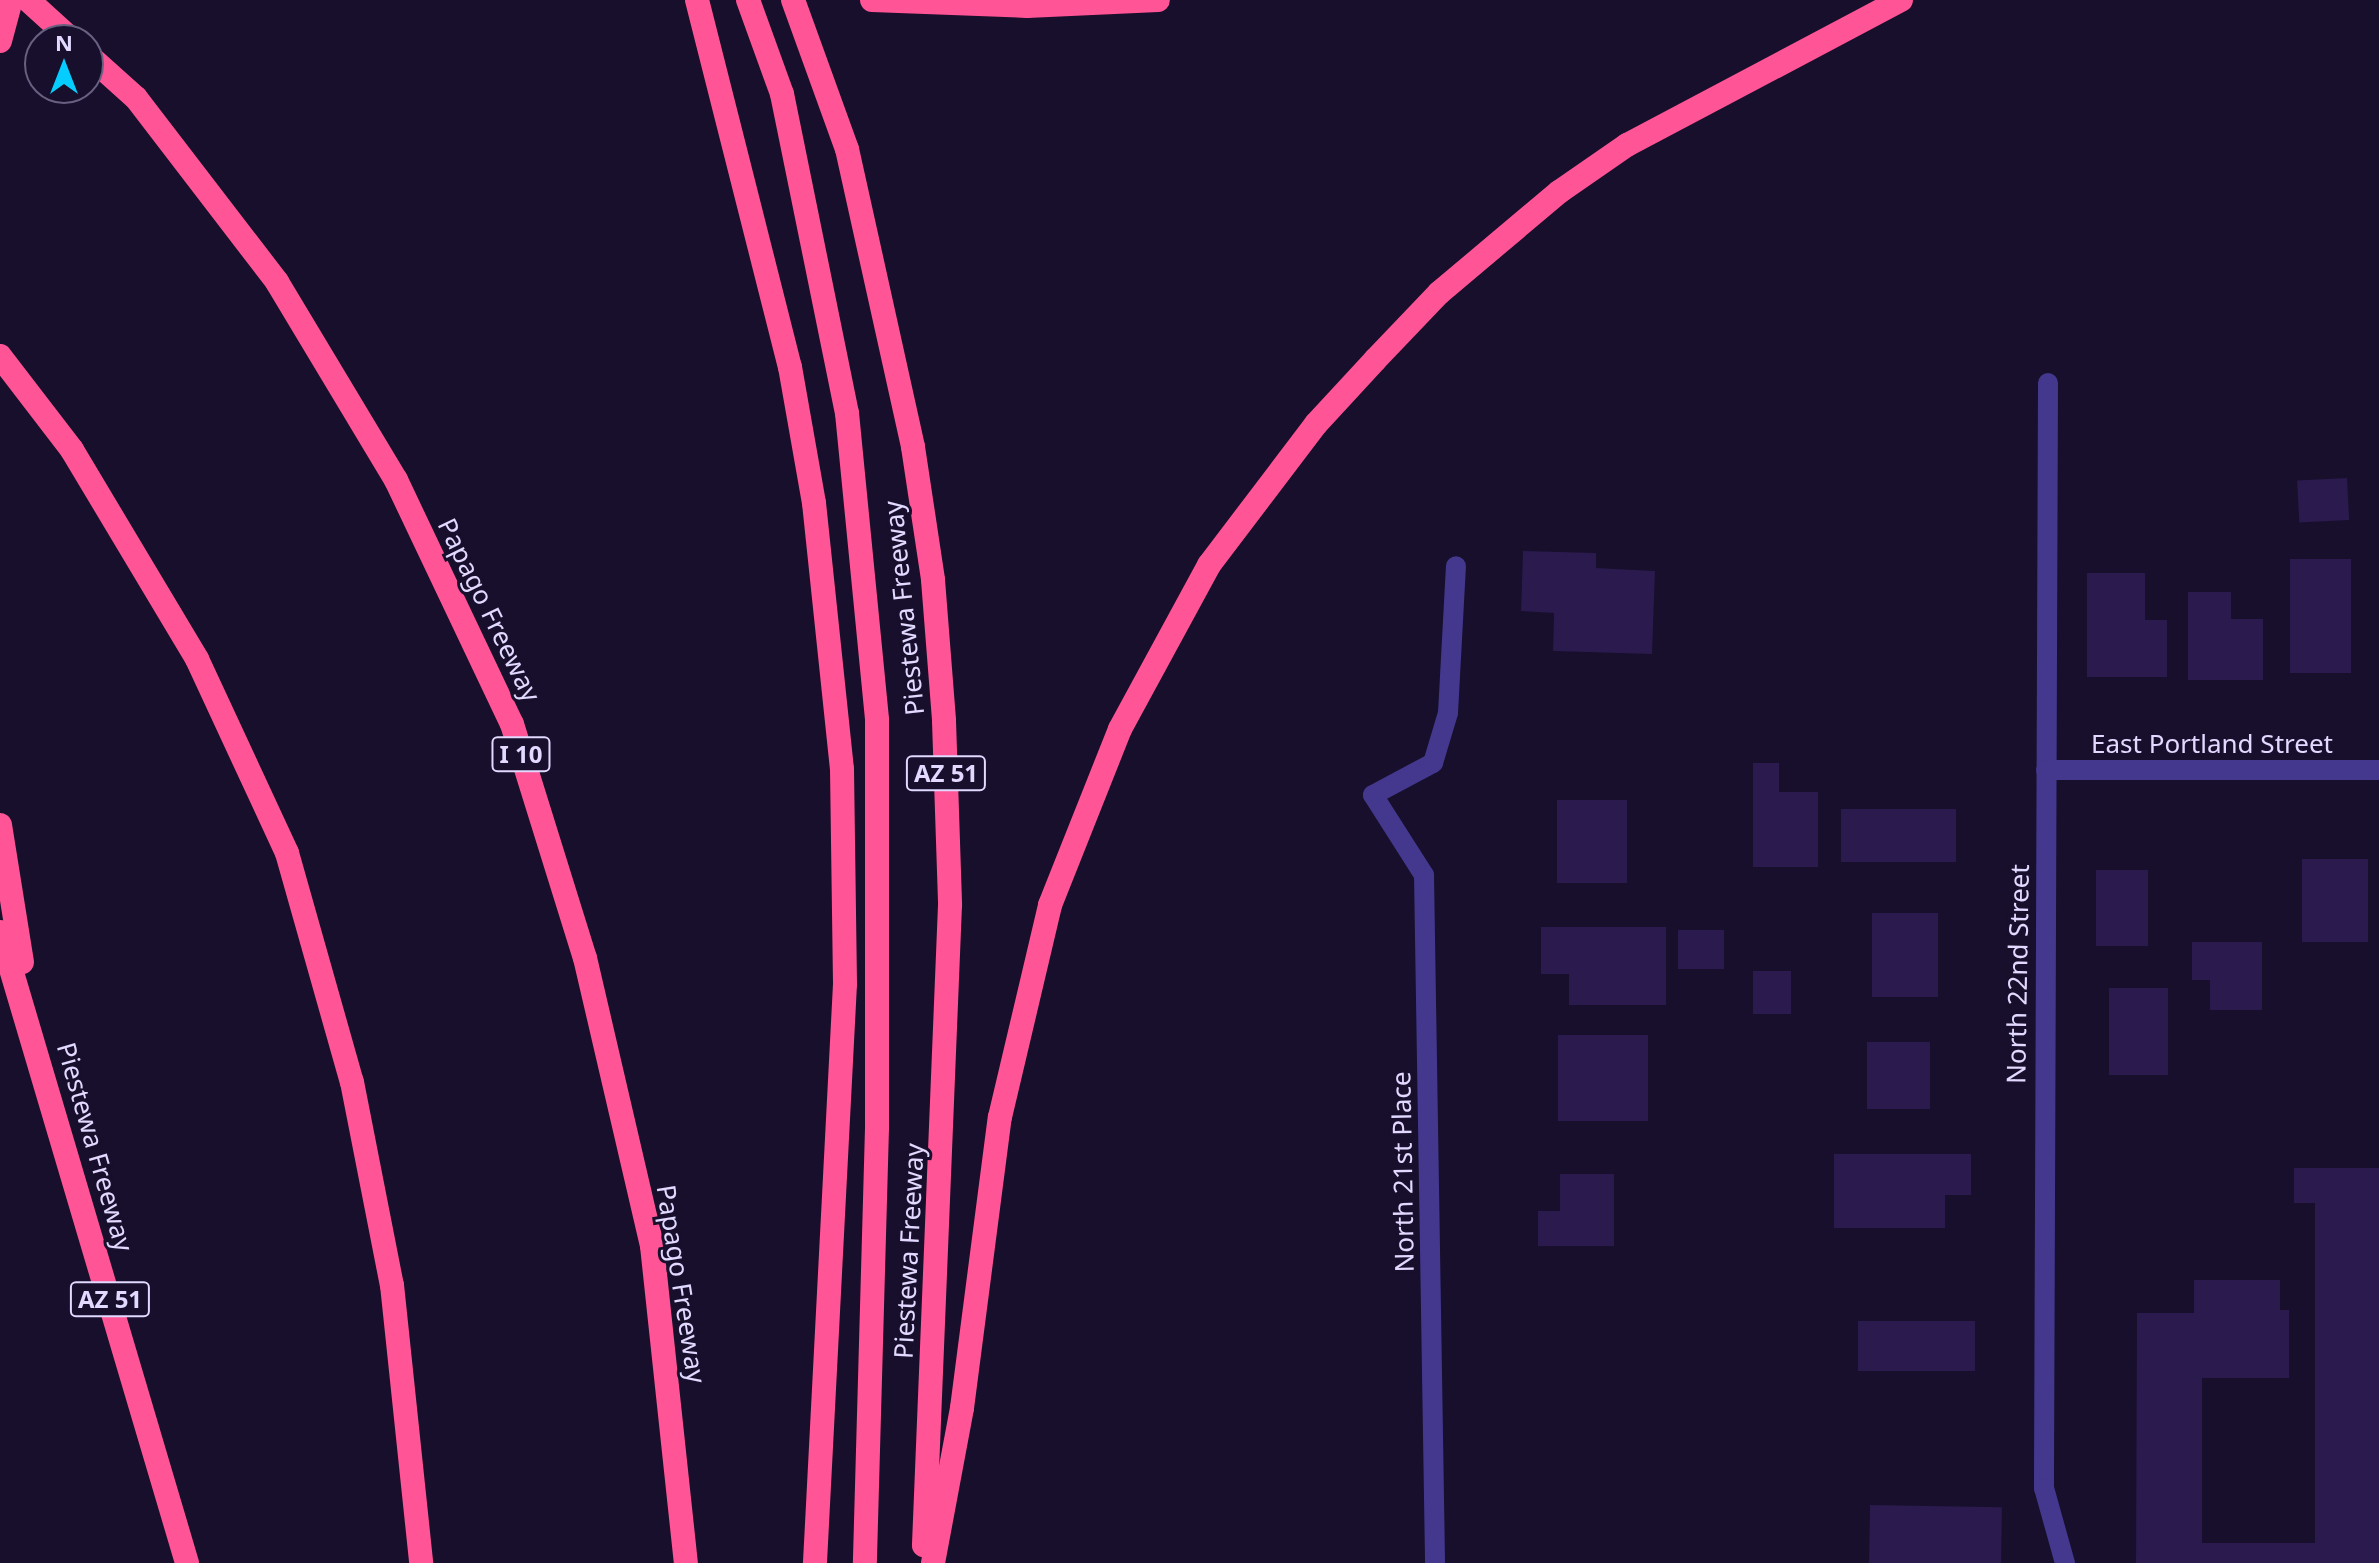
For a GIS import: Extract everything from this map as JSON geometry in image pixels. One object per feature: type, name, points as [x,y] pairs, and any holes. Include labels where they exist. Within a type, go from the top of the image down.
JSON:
[{"type":"highway","points":[[0,41],[11,0]]},
{"type":"highway","points":[[28,0],[54,24]]},
{"type":"highway","points":[[697,0],[790,367],[814,503],[842,769],[845,984],[815,1563]]},
{"type":"highway","points":[[748,0],[782,94],[847,413],[877,720],[877,1128],[865,1563]]},
{"type":"highway","name":"Piestewa Freeway","points":[[793,0],[847,149],[913,447],[934,595],[950,905],[923,1563]]},
{"type":"highway","points":[[872,0],[1027,6],[1158,0]]},
{"type":"highway","points":[[933,1563],[962,1408],[1000,1117],[1050,905],[1120,729],[1209,565],[1336,403],[1439,293],[1523,221],[1627,145],[1901,0]]},
{"type":"highway","name":"Papago Freeway","points":[[104,69],[136,98],[277,282],[396,480],[512,724],[585,958],[652,1246],[686,1563]]},
{"type":"highway","points":[[0,356],[72,450],[197,659],[287,853],[352,1082],[392,1285],[421,1563]]},
{"type":"highway","points":[[0,825],[34,1035]]},
{"type":"highway","name":"Piestewa Freeway","points":[[0,932],[34,1035],[187,1563]]},
{"type":"street","name":"North 22nd Street","points":[[2048,383],[2044,1488],[2065,1563]]},
{"type":"street","name":"North 21st Place","points":[[1435,1563],[1424,875],[1373,795],[1433,763],[1448,713],[1456,566]]},
{"type":"street","name":"East Portland Street","points":[[2046,770],[2379,770]]},
{"type":"building","points":[[2347,478],[2349,520],[2299,523],[2297,481]]},
{"type":"building","points":[[1523,551],[1596,553],[1596,568],[1655,571],[1652,654],[1553,651],[1554,613],[1521,611]]},
{"type":"building","points":[[2290,559],[2351,559],[2351,673],[2290,673]]},
{"type":"building","points":[[2087,573],[2145,573],[2145,620],[2167,620],[2167,677],[2087,677]]},
{"type":"building","points":[[2188,592],[2231,592],[2231,619],[2263,619],[2263,680],[2188,680]]},
{"type":"building","points":[[1753,763],[1779,763],[1779,792],[1818,792],[1818,867],[1753,867]]},
{"type":"building","points":[[1557,800],[1627,800],[1627,883],[1557,883]]},
{"type":"building","points":[[1841,809],[1956,809],[1956,862],[1841,862]]},
{"type":"building","points":[[2302,859],[2368,859],[2368,942],[2302,942]]},
{"type":"building","points":[[2096,870],[2148,870],[2148,946],[2096,946]]},
{"type":"building","points":[[1872,913],[1938,913],[1938,997],[1872,997]]},
{"type":"building","points":[[1541,927],[1666,927],[1666,1005],[1569,1005],[1569,974],[1541,974]]},
{"type":"building","points":[[1678,930],[1724,930],[1724,969],[1678,969]]},
{"type":"building","points":[[2192,942],[2262,942],[2262,1010],[2210,1010],[2210,980],[2192,980]]},
{"type":"building","points":[[1753,971],[1791,971],[1791,1014],[1753,1014]]},
{"type":"building","points":[[2109,988],[2168,988],[2168,1075],[2109,1075]]},
{"type":"building","points":[[1558,1035],[1648,1035],[1648,1121],[1558,1121]]},
{"type":"building","points":[[1867,1042],[1930,1042],[1930,1109],[1867,1109]]},
{"type":"building","points":[[1834,1154],[1971,1154],[1971,1195],[1945,1195],[1945,1228],[1834,1228]]},
{"type":"building","points":[[2294,1168],[2379,1168],[2379,1563],[2136,1563],[2137,1313],[2194,1313],[2194,1280],[2280,1280],[2280,1310],[2289,1310],[2289,1378],[2202,1378],[2202,1543],[2315,1543],[2315,1203],[2294,1203]]},
{"type":"building","points":[[1560,1174],[1614,1174],[1614,1246],[1538,1246],[1538,1211],[1560,1211]]},
{"type":"building","points":[[1858,1321],[1975,1321],[1975,1371],[1858,1371]]},
{"type":"building","points":[[1870,1505],[2002,1507],[2001,1563],[1869,1563]]}]
